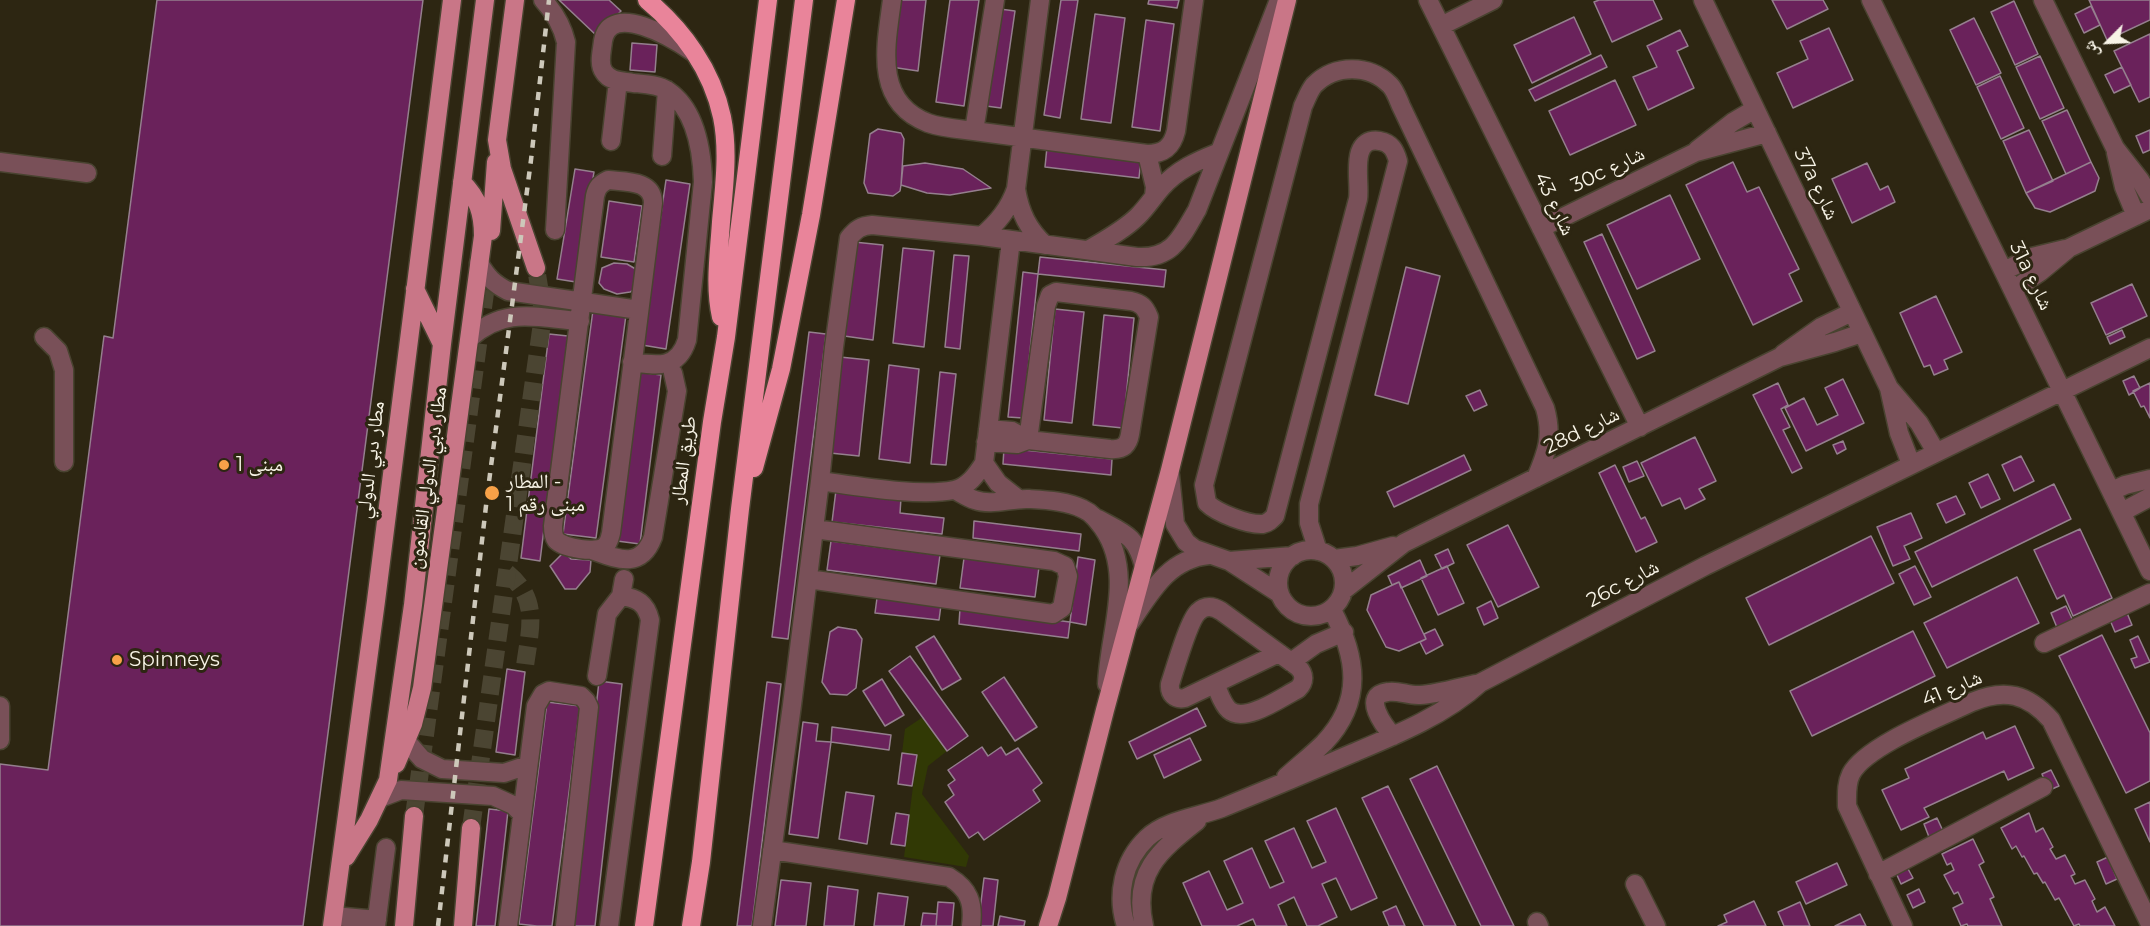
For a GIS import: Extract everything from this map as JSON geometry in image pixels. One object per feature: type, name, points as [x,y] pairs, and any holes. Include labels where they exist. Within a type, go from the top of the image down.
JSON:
[{"type":"highway","points":[[647,0],[684,36],[711,85],[722,116],[725,150],[717,289],[726,337]]},
{"type":"highway","points":[[691,926],[701,862],[740,509],[804,0]]},
{"type":"highway","points":[[740,509],[763,439],[781,369],[811,214],[846,0]]},
{"type":"highway","name":"طريق المطار","points":[[644,926],[710,433],[726,337],[766,3]]},
{"type":"main road","name":"مطار دبي الدولي","points":[[333,921],[452,0]]},
{"type":"main road","points":[[441,350],[485,0]]},
{"type":"main road","name":"مطار دبي الدولي القادمون","points":[[342,863],[380,798],[407,742],[422,688],[470,338],[484,267],[515,0]]},
{"type":"main road","points":[[1048,926],[1170,470],[1287,0]]},
{"type":"main road","name":"مطار دبي الدولي القادمون","points":[[498,140],[502,169],[536,268]]},
{"type":"main road","name":"مطار دبي الدولي القادمون","points":[[462,182],[474,193],[480,207],[483,221],[484,267]]},
{"type":"main road","points":[[415,289],[441,350]]},
{"type":"main road","name":"مطار دبي الدولي القادمون","points":[[388,780],[413,605],[441,350]]},
{"type":"main road","points":[[404,926],[414,816]]},
{"type":"main road","points":[[462,926],[471,828]]},
{"type":"street","points":[[543,0],[556,15],[566,42],[555,230]]},
{"type":"street","points":[[892,0],[885,53],[886,74],[894,94],[907,110],[925,122],[938,126],[1147,154],[1157,154],[1167,149],[1173,141],[1194,0]]},
{"type":"street","points":[[974,131],[995,0]]},
{"type":"street","points":[[982,236],[1004,216],[1016,189],[1040,0]]},
{"type":"street","points":[[762,926],[849,238],[863,225],[873,225],[982,236],[1149,258],[1161,255],[1179,241],[1197,210],[1279,0]]},
{"type":"street","name":"شارع 43","points":[[1428,0],[1640,427]]},
{"type":"street","points":[[1441,26],[1493,0]]},
{"type":"street","name":"37a شارع","points":[[1703,0],[1889,388]]},
{"type":"street","name":"31a شارع","points":[[1871,0],[2150,571]]},
{"type":"street","points":[[2043,0],[2115,148],[2150,197]]},
{"type":"street","points":[[632,362],[665,364],[676,360],[684,350],[704,182],[703,164],[695,129],[676,98],[667,90],[610,79],[604,74],[600,58],[604,36],[615,22],[623,20],[643,24],[663,32],[696,55]]},
{"type":"street","points":[[1326,555],[1309,523],[1309,504],[1398,161],[1395,150],[1387,142],[1376,140],[1365,144],[1358,152],[1360,187],[1358,199],[1275,516],[1269,522],[1260,524],[1221,513],[1207,503],[1204,485],[1303,106],[1313,86],[1330,73],[1352,68],[1373,73],[1391,86],[1545,408],[1550,426],[1548,444],[1536,478]]},
{"type":"street","points":[[611,141],[618,81]]},
{"type":"street","points":[[662,156],[667,90]]},
{"type":"street","name":"30c شارع","points":[[1696,152],[1713,136],[1755,109]]},
{"type":"street","name":"30c شارع","points":[[1541,228],[1696,152],[1767,133]]},
{"type":"street","points":[[2004,271],[2032,257],[2069,248],[2143,212],[2124,187],[2115,148]]},
{"type":"street","points":[[1088,250],[1127,226],[1177,173],[1195,162],[1218,153]]},
{"type":"street","points":[[1147,154],[1153,179],[1154,196]]},
{"type":"street","points":[[0,162],[87,173]]},
{"type":"street","points":[[592,550],[599,550],[609,540],[653,196],[644,185],[608,180],[601,183],[597,189],[553,533],[556,540],[562,544],[592,550],[623,560],[642,555],[650,547],[677,391],[673,373]]},
{"type":"street","points":[[1016,189],[1025,220],[1034,234],[1045,244]]},
{"type":"street","points":[[954,490],[972,479],[984,463],[1011,240]]},
{"type":"street","points":[[2013,290],[2040,272],[2069,248]]},
{"type":"street","points":[[484,267],[486,275],[496,285],[508,291],[639,310]]},
{"type":"street","points":[[987,436],[1012,431],[1028,440],[1117,450],[1124,447],[1129,441],[1149,317],[1146,309],[1139,303],[1062,292],[1050,295],[1046,306],[1028,440]]},
{"type":"street","points":[[1780,357],[1814,331],[1852,312]]},
{"type":"street","points":[[470,338],[492,322],[504,318],[518,316],[580,321]]},
{"type":"street","points":[[1780,357],[1862,333]]},
{"type":"street","points":[[44,337],[58,351],[64,370],[64,462]]},
{"type":"street","name":"26c شارع","points":[[1206,814],[1276,787],[1393,736],[1458,700],[1480,683],[1705,566],[2150,348]]},
{"type":"street","name":"28d شارع","points":[[1326,555],[1357,556],[1404,543],[1780,357]]},
{"type":"street","points":[[1889,388],[1919,423],[1936,452]]},
{"type":"street","points":[[1889,388],[1899,433],[1911,464]]},
{"type":"street","points":[[984,463],[998,483],[1017,498]]},
{"type":"street","points":[[1170,470],[1174,524],[1186,542],[1209,555],[1229,561],[1280,594]]},
{"type":"street","points":[[2112,492],[2125,485],[2150,479]]},
{"type":"street","points":[[820,481],[918,491],[954,490],[974,500],[985,502],[1017,498],[1072,504],[1085,509],[1136,542],[1144,567]]},
{"type":"street","points":[[2122,512],[2150,497]]},
{"type":"street","points":[[1096,518],[1112,544],[1119,571],[1119,598],[1107,675],[1105,710]]},
{"type":"street","points":[[807,579],[1053,614],[1062,608],[1068,576],[1065,566],[1054,561],[814,529]]},
{"type":"street","name":"28d شارع","points":[[1344,590],[1404,543]]},
{"type":"street","points":[[1305,550],[1326,555],[1339,564],[1344,577],[1344,590],[1340,602],[1323,615],[1302,616],[1292,611],[1284,603],[1280,594],[1278,585],[1281,568],[1293,556],[1305,550]]},
{"type":"street","points":[[1129,624],[1160,579],[1172,568],[1189,558],[1209,555]]},
{"type":"street","points":[[1229,561],[1293,556]]},
{"type":"street","points":[[597,676],[607,614],[623,587],[648,609],[650,620],[609,926]]},
{"type":"street","points":[[2044,643],[2150,593]]},
{"type":"street","points":[[1215,684],[1227,709],[1236,714],[1247,714],[1300,686],[1303,683],[1304,674],[1299,667],[1285,657],[1221,611],[1210,607],[1204,608],[1195,616],[1169,688],[1174,696],[1182,699],[1215,684],[1285,657],[1344,632]]},
{"type":"street","points":[[1276,787],[1324,743],[1343,716],[1352,684],[1353,667],[1344,632],[1332,610]]},
{"type":"street","points":[[1393,736],[1377,715],[1376,700],[1381,694],[1387,692],[1420,695],[1480,683]]},
{"type":"street","points":[[508,926],[538,699],[549,691],[581,696],[586,700],[589,715],[565,926]]},
{"type":"street","name":"شارع 41","points":[[1903,926],[1846,806],[1847,785],[1860,762],[1883,745],[1972,702],[1993,695],[2015,695],[2029,700],[2051,720],[2150,924]]},
{"type":"street","points":[[0,706],[0,740]]},
{"type":"street","points":[[407,742],[422,759],[442,769],[504,773],[528,765]]},
{"type":"street","points":[[1878,874],[2043,787]]},
{"type":"street","points":[[380,798],[401,790],[493,796],[513,805],[522,814]]},
{"type":"street","points":[[1126,926],[1121,902],[1122,884],[1127,866],[1136,850],[1148,836],[1164,827],[1206,814]]},
{"type":"street","points":[[1144,926],[1141,907],[1142,889],[1147,872],[1156,857],[1168,844],[1206,814]]},
{"type":"street","points":[[333,921],[377,923],[386,848]]},
{"type":"street","points":[[772,850],[949,877],[968,893],[972,905],[971,926]]},
{"type":"street","points":[[1635,884],[1656,926]]},
{"type":"green space","points":[[923,717],[947,751],[928,766],[922,794],[969,856],[966,867],[904,857],[917,755],[902,753],[905,729]]},
{"type":"building","name":"مبنى 1","points":[[157,0],[423,0],[303,926],[0,926],[0,764],[48,770],[104,336],[113,338]]},
{"type":"building","points":[[559,0],[609,0],[621,11],[597,36]]},
{"type":"building","points":[[899,0],[926,0],[918,71],[891,67]]},
{"type":"building","points":[[950,0],[979,0],[964,106],[936,102]]},
{"type":"building","points":[[1061,0],[1078,0],[1060,118],[1044,115]]},
{"type":"building","points":[[1149,0],[1179,0],[1177,8],[1148,4]]},
{"type":"building","points":[[1599,0],[1653,0],[1662,19],[1612,42],[1594,2]]},
{"type":"building","points":[[1772,0],[1823,0],[1828,9],[1787,29]]},
{"type":"building","points":[[2089,0],[2150,0],[2150,20],[2107,40]]},
{"type":"building","points":[[2014,1],[2038,54],[2015,65],[1991,12]]},
{"type":"building","points":[[2091,6],[2100,25],[2084,33],[2075,14]]},
{"type":"building","points":[[1000,9],[1015,11],[1001,108],[986,106]]},
{"type":"building","points":[[1095,14],[1125,18],[1111,123],[1081,119]]},
{"type":"building","points":[[1574,17],[1591,54],[1532,83],[1514,45]]},
{"type":"building","points":[[1974,18],[2001,73],[1976,85],[1950,30]]},
{"type":"building","points":[[1146,20],[1174,24],[1160,131],[1132,127]]},
{"type":"building","points":[[1829,28],[1853,80],[1793,108],[1777,73],[1808,59],[1800,41]]},
{"type":"building","points":[[1680,30],[1688,46],[1677,51],[1694,88],[1648,110],[1633,77],[1657,67],[1647,46]]},
{"type":"building","points":[[2150,34],[2150,97],[2139,102],[2114,51]]},
{"type":"building","points":[[632,43],[657,45],[655,72],[630,70]]},
{"type":"building","points":[[1601,55],[1607,67],[1535,101],[1529,90]]},
{"type":"building","points":[[2040,56],[2064,108],[2040,119],[2016,67]]},
{"type":"building","points":[[2122,67],[2131,85],[2114,93],[2105,75]]},
{"type":"building","points":[[2000,76],[2024,128],[2001,139],[1977,87]]},
{"type":"building","points":[[1615,80],[1636,125],[1570,155],[1549,111]]},
{"type":"building","points":[[2067,110],[2091,162],[2066,174],[2042,121]]},
{"type":"building","points":[[878,129],[901,133],[904,139],[900,191],[893,196],[868,193],[864,183],[870,134]]},
{"type":"building","points":[[2029,130],[2053,181],[2026,193],[2003,141]]},
{"type":"building","points":[[2150,130],[2150,150],[2143,153],[2136,136]]},
{"type":"building","points":[[1047,147],[1141,159],[1139,178],[1045,167]]},
{"type":"building","points":[[1733,162],[1747,192],[1759,187],[1799,269],[1789,274],[1802,301],[1753,325],[1686,185]]},
{"type":"building","points":[[2091,162],[2099,178],[2095,191],[2050,212],[2035,208],[2026,193]]},
{"type":"building","points":[[925,163],[963,169],[991,188],[950,195],[927,193],[901,185],[903,166]]},
{"type":"building","points":[[1867,163],[1880,190],[1888,186],[1895,202],[1852,223],[1832,179]]},
{"type":"building","points":[[575,169],[594,172],[576,282],[557,279]]},
{"type":"building","points":[[666,180],[690,184],[666,349],[642,345]]},
{"type":"building","points":[[1670,195],[1700,259],[1637,289],[1607,225]]},
{"type":"building","points":[[609,201],[642,206],[634,262],[601,257]]},
{"type":"building","points":[[1602,234],[1655,351],[1637,359],[1584,242]]},
{"type":"building","points":[[854,242],[883,245],[873,340],[844,336]]},
{"type":"building","points":[[903,248],[934,251],[924,347],[893,343]]},
{"type":"building","points":[[954,255],[969,256],[960,349],[945,347]]},
{"type":"building","points":[[1040,257],[1166,270],[1164,287],[1038,274]]},
{"type":"building","points":[[614,263],[627,264],[639,271],[636,289],[617,294],[604,289],[599,283],[602,268]]},
{"type":"building","points":[[1406,267],[1440,276],[1408,404],[1375,395]]},
{"type":"building","points":[[1023,272],[1038,274],[1023,418],[1008,417]]},
{"type":"building","points":[[2132,284],[2147,316],[2106,335],[2091,303]]},
{"type":"building","points":[[1936,296],[1962,352],[1944,360],[1948,369],[1934,375],[1930,365],[1924,367],[1900,313]]},
{"type":"building","points":[[1055,309],[1084,312],[1072,423],[1044,420]]},
{"type":"building","points":[[593,310],[626,315],[596,538],[563,534]]},
{"type":"building","points":[[1104,315],[1134,318],[1123,428],[1093,425]]},
{"type":"building","points":[[2122,330],[2125,337],[2110,344],[2107,337]]},
{"type":"building","points":[[809,332],[826,334],[788,639],[772,637]]},
{"type":"building","points":[[549,334],[568,336],[540,561],[521,558]]},
{"type":"building","points":[[840,357],[869,360],[859,456],[830,453]]},
{"type":"building","points":[[889,365],[919,369],[910,463],[879,459]]},
{"type":"building","points":[[639,372],[661,375],[640,544],[617,541]]},
{"type":"building","points":[[940,372],[956,374],[946,465],[931,464]]},
{"type":"building","points":[[2134,376],[2140,388],[2129,395],[2123,381]]},
{"type":"building","points":[[1843,379],[1864,423],[1806,451],[1785,408],[1804,398],[1817,425],[1838,415],[1825,388]]},
{"type":"building","points":[[1778,383],[1788,405],[1781,409],[1790,427],[1783,430],[1802,468],[1792,473],[1753,395]]},
{"type":"building","points":[[2150,383],[2150,418],[2133,391]]},
{"type":"building","points":[[1480,390],[1487,405],[1474,411],[1466,396]]},
{"type":"building","points":[[1695,437],[1716,481],[1699,489],[1705,499],[1685,509],[1680,498],[1662,506],[1641,463]]},
{"type":"building","points":[[1843,441],[1846,449],[1837,454],[1833,445]]},
{"type":"building","points":[[1004,448],[1112,459],[1111,475],[1003,464]]},
{"type":"building","points":[[1464,455],[1471,470],[1394,507],[1387,492]]},
{"type":"building","points":[[2021,456],[2034,481],[2014,491],[2002,465]]},
{"type":"building","points":[[1637,461],[1644,476],[1629,482],[1623,467]]},
{"type":"building","points":[[1615,465],[1641,519],[1645,517],[1657,542],[1636,552],[1599,473]]},
{"type":"building","points":[[1988,474],[2000,499],[1981,508],[1969,483]]},
{"type":"building","points":[[2054,484],[2071,519],[1932,587],[1915,552]]},
{"type":"building","points":[[836,490],[901,498],[900,513],[944,518],[942,534],[832,522]]},
{"type":"building","points":[[1956,496],[1965,514],[1946,523],[1937,504]]},
{"type":"building","points":[[1911,513],[1922,538],[1904,546],[1910,559],[1893,566],[1877,527]]},
{"type":"building","points":[[974,521],[1081,534],[1079,551],[973,538]]},
{"type":"building","points":[[1508,525],[1539,587],[1498,607],[1467,545]]},
{"type":"building","points":[[2080,529],[2112,598],[2073,616],[2064,595],[2057,599],[2034,550]]},
{"type":"building","points":[[1871,536],[1894,583],[1769,645],[1746,598]]},
{"type":"building","points":[[831,541],[940,555],[936,584],[827,570]]},
{"type":"building","points":[[1448,549],[1454,563],[1442,569],[1435,555]]},
{"type":"building","points":[[564,552],[571,559],[591,560],[590,572],[576,589],[565,589],[550,566]]},
{"type":"building","points":[[1078,557],[1095,560],[1086,625],[1070,622]]},
{"type":"building","points":[[964,558],[1039,567],[1035,597],[960,588]]},
{"type":"building","points":[[1420,560],[1427,576],[1401,588],[1399,582],[1392,585],[1388,576]]},
{"type":"building","points":[[1447,566],[1464,603],[1438,615],[1421,578]]},
{"type":"building","points":[[1915,566],[1931,597],[1914,605],[1899,574]]},
{"type":"building","points":[[2017,577],[2039,623],[1947,668],[1924,623]]},
{"type":"building","points":[[1399,582],[1426,639],[1399,651],[1386,647],[1367,610],[1371,595]]},
{"type":"building","points":[[877,598],[941,605],[939,620],[875,613]]},
{"type":"building","points":[[1491,601],[1498,618],[1484,625],[1477,608]]},
{"type":"building","points":[[2066,606],[2074,623],[2058,630],[2051,613]]},
{"type":"building","points":[[960,608],[1070,622],[1068,638],[959,624]]},
{"type":"building","points":[[2127,613],[2132,625],[2115,632],[2110,620]]},
{"type":"building","points":[[838,627],[856,630],[862,639],[856,688],[847,695],[830,694],[822,682],[830,632]]},
{"type":"building","points":[[1435,629],[1443,645],[1426,654],[1420,642],[1426,639],[1424,634]]},
{"type":"building","points":[[1913,631],[1935,676],[1812,736],[1790,691]]},
{"type":"building","points":[[2102,635],[2150,733],[2150,781],[2126,793],[2059,656]]},
{"type":"building","points":[[934,636],[961,679],[942,690],[916,647]]},
{"type":"building","points":[[2138,636],[2150,662],[2135,668],[2131,659],[2137,657],[2130,640]]},
{"type":"building","points":[[910,656],[968,736],[947,751],[889,671]]},
{"type":"building","points":[[507,669],[525,672],[515,755],[496,752]]},
{"type":"building","points":[[1004,677],[1037,727],[1015,741],[982,692]]},
{"type":"building","points":[[882,679],[904,715],[885,726],[863,691]]},
{"type":"building","points":[[599,681],[622,684],[595,926],[572,926]]},
{"type":"building","points":[[767,682],[781,684],[752,926],[737,926]]},
{"type":"building","points":[[547,702],[580,706],[552,926],[537,926],[519,924]]},
{"type":"building","points":[[1197,708],[1206,726],[1137,759],[1129,742]]},
{"type":"building","points":[[803,722],[818,724],[816,741],[831,742],[818,838],[789,834]]},
{"type":"building","points":[[2015,726],[2034,768],[2008,780],[2004,771],[1924,808],[1929,817],[1901,830],[1882,790],[1909,778],[1905,769],[1983,732],[1986,739]]},
{"type":"building","points":[[832,727],[891,735],[889,750],[831,742]]},
{"type":"building","points":[[1190,738],[1201,760],[1164,778],[1154,755]]},
{"type":"building","points":[[982,747],[988,756],[1001,747],[1006,755],[1018,748],[1042,783],[1033,790],[1040,801],[984,840],[978,832],[969,838],[945,802],[954,795],[948,785],[955,780],[948,770]]},
{"type":"building","points":[[902,753],[917,755],[912,786],[898,784]]},
{"type":"building","points":[[1437,766],[1514,926],[1481,926],[1410,779]]},
{"type":"building","points":[[2051,770],[2059,786],[2052,789],[2049,780],[2045,782],[2042,774]]},
{"type":"building","points":[[1388,786],[1456,926],[1424,926],[1362,798]]},
{"type":"building","points":[[846,792],[874,796],[867,844],[839,839]]},
{"type":"building","points":[[2150,802],[2150,842],[2135,809]]},
{"type":"building","points":[[1336,808],[1377,898],[1351,910],[1336,878],[1322,884],[1337,917],[1318,926],[1307,926],[1294,897],[1278,905],[1287,926],[1256,926],[1253,919],[1237,926],[1202,926],[1183,883],[1209,871],[1227,910],[1243,903],[1224,861],[1252,848],[1270,888],[1284,882],[1265,841],[1294,828],[1312,868],[1326,862],[1307,821]]},
{"type":"building","points":[[489,809],[508,811],[495,926],[476,926]]},
{"type":"building","points":[[896,813],[909,815],[905,846],[891,844]]},
{"type":"building","points":[[2029,813],[2036,832],[2043,828],[2053,847],[2050,849],[2056,859],[2065,855],[2075,874],[2071,876],[2075,884],[2085,880],[2095,899],[2092,901],[2097,912],[2105,907],[2115,926],[2080,926],[2079,924],[2074,926],[2059,898],[2055,900],[2045,882],[2043,883],[2037,873],[2034,874],[2016,846],[2012,849],[2001,828]]},
{"type":"building","points":[[1937,818],[1943,831],[1929,837],[1924,824]]},
{"type":"building","points":[[1973,839],[1984,862],[1979,865],[1994,897],[1990,899],[2002,926],[1968,926],[1967,924],[1961,926],[1953,908],[1963,903],[1958,892],[1954,894],[1944,875],[1954,870],[1951,863],[1947,865],[1942,854]]},
{"type":"building","points":[[2108,857],[2117,879],[2106,884],[2097,862]]},
{"type":"building","points":[[1837,863],[1847,885],[1806,904],[1796,882]]},
{"type":"building","points":[[1907,867],[1913,878],[1901,884],[1896,873]]},
{"type":"building","points":[[984,878],[998,880],[993,926],[978,926]]},
{"type":"building","points":[[781,880],[811,883],[806,926],[775,926]]},
{"type":"building","points":[[828,886],[858,890],[854,926],[824,926]]},
{"type":"building","points":[[1919,889],[1925,902],[1913,908],[1907,895]]},
{"type":"building","points":[[878,893],[908,897],[904,926],[874,926]]},
{"type":"building","points":[[1754,901],[1766,926],[1718,926],[1727,922],[1724,915]]},
{"type":"building","points":[[938,902],[954,903],[952,926],[936,926]]},
{"type":"building","points":[[1800,902],[1810,926],[1784,926],[1778,912]]},
{"type":"building","points":[[1396,906],[1405,926],[1389,926],[1383,912]]},
{"type":"building","points":[[923,913],[937,914],[936,926],[921,926]]},
{"type":"building","points":[[1860,914],[1866,926],[1835,926]]},
{"type":"building","points":[[1000,916],[1025,921],[1024,926],[998,926]]},
{"type":"tunnel","points":[[471,828],[542,323],[542,305],[536,268]]},
{"type":"tunnel","points":[[414,816],[488,271]]},
{"type":"tunnel","points":[[507,573],[517,583],[529,604],[530,627],[525,666]]},
{"type":"railway","points":[[438,926],[487,497],[531,160],[549,0]]},
{"type":"place","name":"مبنى 1","points":[[224,465]]},
{"type":"place","name":"المطار - مبنى رقم 1","points":[[492,493]]},
{"type":"place","name":"Spinneys","points":[[117,660]]}]
